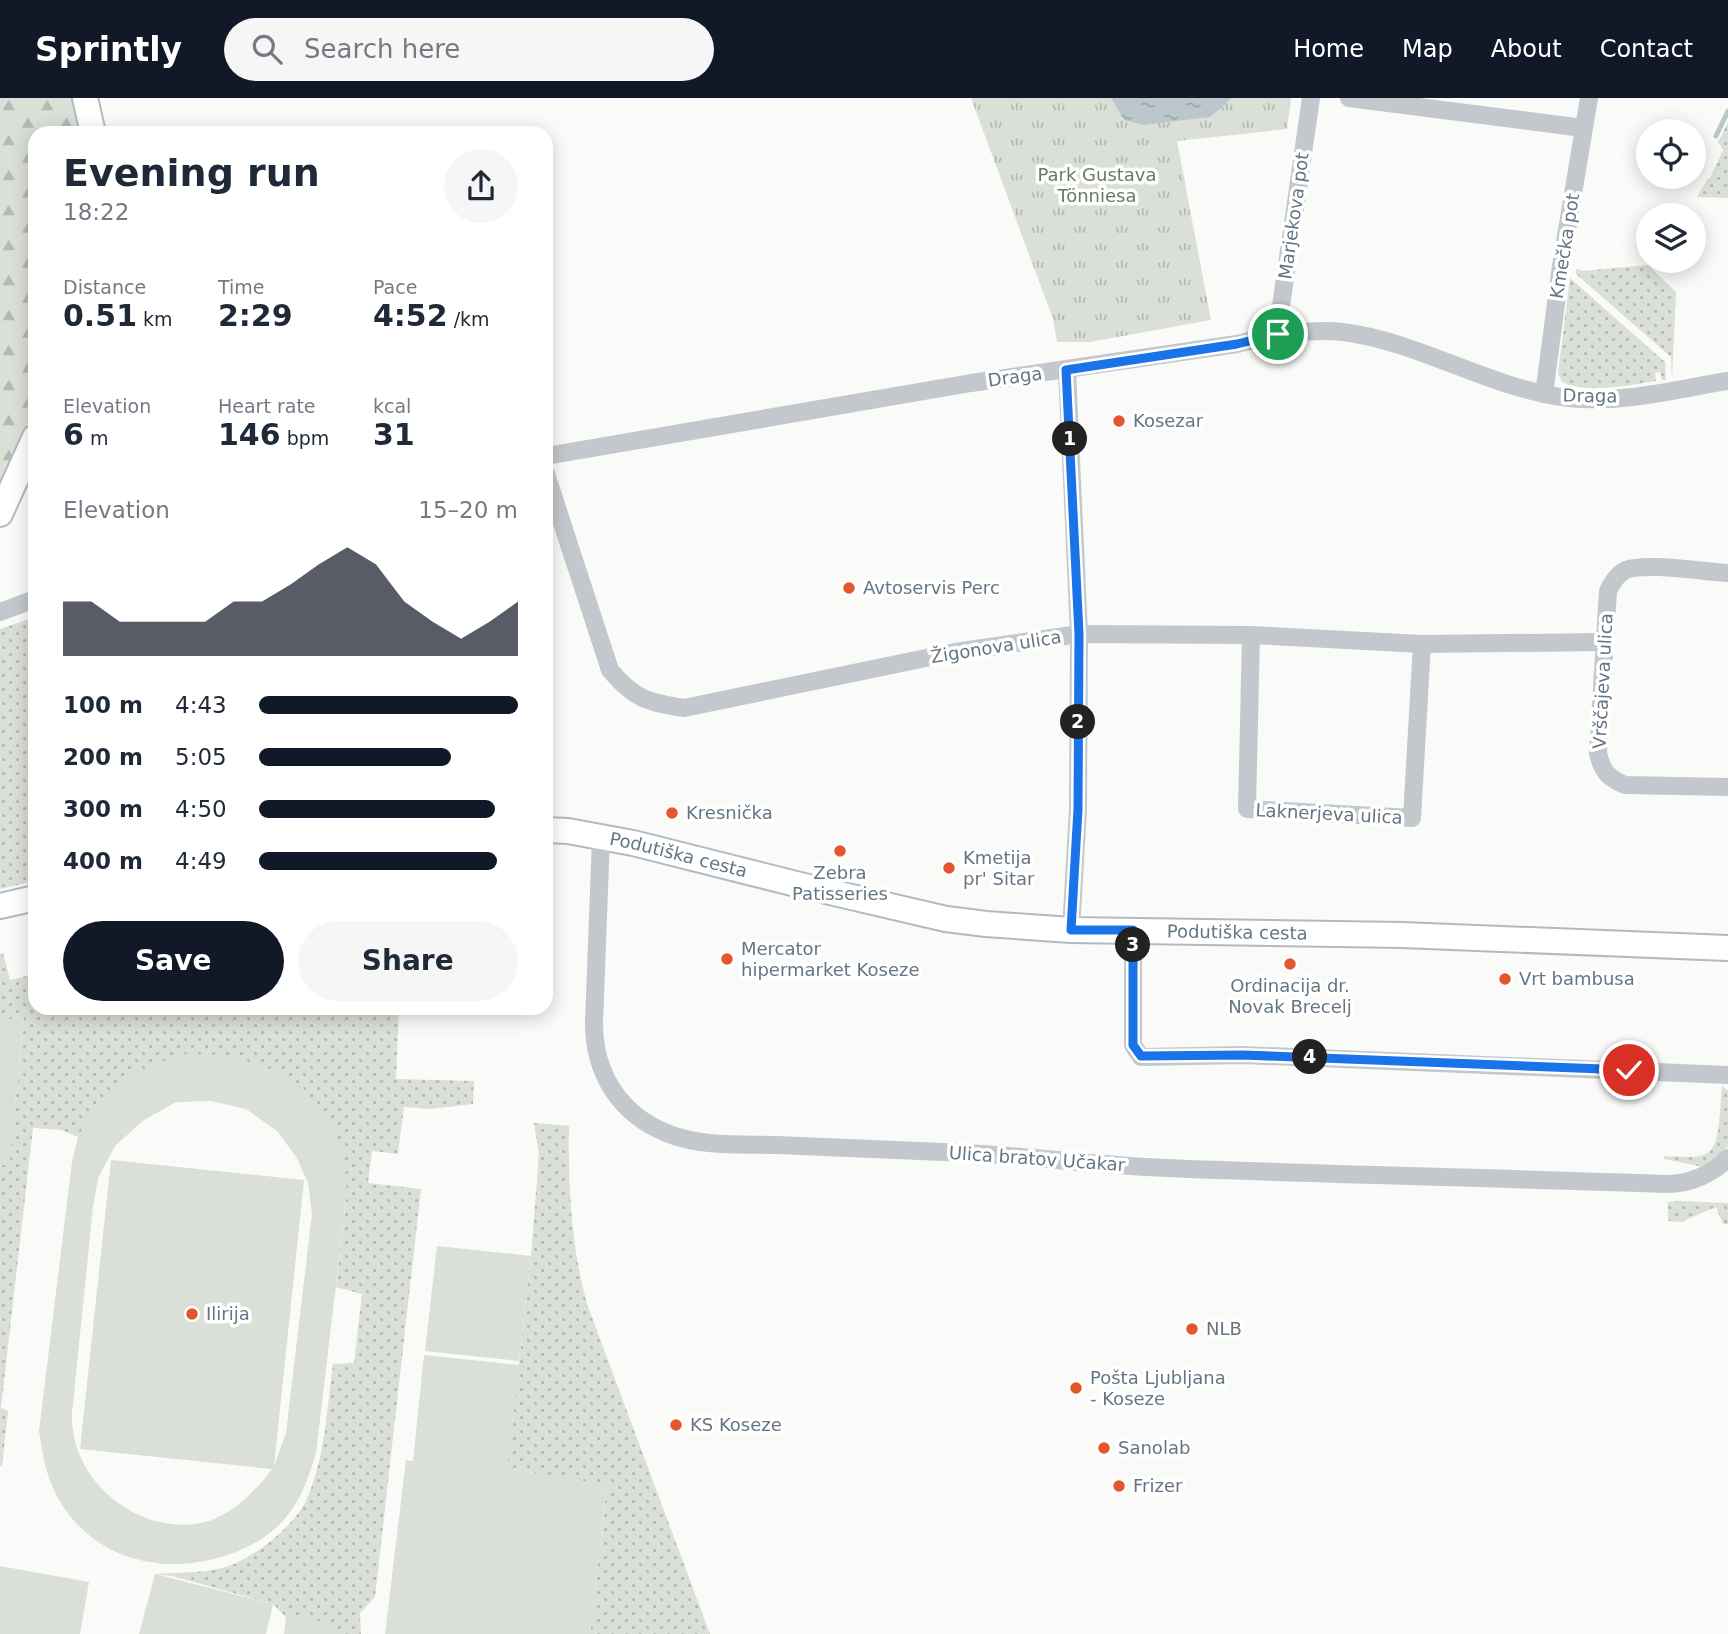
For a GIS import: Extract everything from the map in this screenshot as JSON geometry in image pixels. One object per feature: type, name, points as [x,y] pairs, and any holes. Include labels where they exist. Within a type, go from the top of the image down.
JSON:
[{"type":"main road","points":[[85,98],[91,126]]},
{"type":"main road","points":[[0,513],[28,452]]},
{"type":"main road","name":"Podutiška cesta","points":[[553,831],[633,842],[766,878],[946,919],[1071,930],[1402,935],[1728,948]]},
{"type":"main road","points":[[0,906],[28,900]]},
{"type":"street","name":"Marjekova pot","points":[[1278,334],[1311,98]]},
{"type":"street","points":[[1349,98],[1583,128]]},
{"type":"street","name":"Kmečka pot","points":[[1544,394],[1589,98]]},
{"type":"street","name":"Draga","points":[[553,455],[841,405],[1237,344],[1278,334],[1339,332],[1369,336],[1544,394],[1570,398],[1619,398],[1728,381]]},
{"type":"street","points":[[1066,370],[1079,634],[1078,809],[1071,930]]},
{"type":"street","name":"Žigonova ulica","points":[[553,495],[610,670],[634,694],[655,703],[684,708],[955,652],[1079,634],[1251,635],[1422,644],[1605,642]]},
{"type":"street","name":"Vrščajeva ulica","points":[[1728,573],[1641,567],[1626,570],[1614,579],[1608,591],[1598,753],[1601,768],[1606,774],[1625,785],[1728,787]]},
{"type":"street","points":[[0,612],[28,602]]},
{"type":"street","name":"Laknerjeva ulica","points":[[1251,635],[1247,810],[1412,818],[1422,644]]},
{"type":"street","name":"Ulica bratov Učakar","points":[[601,837],[594,1044],[597,1059],[608,1084],[627,1108],[666,1133],[699,1141],[1032,1158],[1165,1168],[1677,1184],[1709,1174],[1728,1158]]},
{"type":"street","points":[[1133,930],[1133,1045],[1141,1056],[1243,1055],[1728,1075]]},
{"type":"green space","points":[[0,98],[74,98],[80,126],[28,126],[28,424],[0,482]]},
{"type":"green space","name":"Park Gustava Tönniesa","points":[[971,98],[1291,98],[1287,129],[1177,141],[1211,320],[1090,342],[1057,342],[1053,319]]},
{"type":"green space","points":[[1728,122],[1728,198],[1697,197],[1702,189],[1706,189],[1706,181],[1723,150],[1718,142]]},
{"type":"green space","points":[[1636,266],[1636,273],[1656,273],[1676,292],[1672,379],[1671,357],[1576,274],[1576,269],[1583,271]]},
{"type":"green space","points":[[1570,278],[1665,362],[1666,380],[1662,380],[1660,372],[1655,373],[1656,381],[1621,386],[1595,388],[1571,386],[1562,382],[1558,373]]},
{"type":"green space","points":[[28,619],[28,883],[0,889],[0,629]]},
{"type":"green space","points":[[3,953],[10,980],[28,976],[28,1015],[399,1015],[396,1079],[474,1081],[473,1104],[430,1109],[404,1107],[398,1154],[372,1151],[368,1183],[421,1189],[375,1597],[360,1613],[361,1634],[335,1634],[335,1626],[286,1617],[273,1604],[172,1576],[155,1574],[202,1572],[229,1566],[262,1548],[292,1521],[306,1501],[317,1468],[333,1364],[354,1363],[362,1294],[336,1287],[347,1192],[305,1090],[94,1110],[78,1137],[62,1130],[33,1128],[1,1408],[8,1411],[0,1466],[0,1165],[9,1164],[24,1018],[0,1020],[0,954]]},
{"type":"green space","points":[[24,1018],[9,1164],[0,1165],[0,1020]]},
{"type":"green space","points":[[183,1054],[229,1055],[270,1069],[303,1088],[328,1118],[344,1157],[347,1192],[316,1453],[306,1482],[287,1516],[265,1537],[228,1555],[185,1564],[137,1559],[115,1552],[78,1525],[63,1506],[51,1483],[39,1431],[72,1162],[78,1137],[94,1110],[132,1073]],"holes":[[[211,1101],[246,1109],[277,1131],[297,1158],[308,1183],[312,1214],[286,1433],[274,1466],[304,1180],[111,1160],[80,1449],[272,1469],[241,1502],[222,1516],[201,1523],[177,1524],[153,1520],[131,1511],[111,1497],[94,1480],[82,1460],[74,1437],[72,1413],[98,1178],[115,1146],[144,1120],[176,1102]]]},
{"type":"green space","points":[[1722,1086],[1728,1091],[1728,1146],[1723,1154],[1704,1167],[1664,1159],[1664,1156],[1699,1156],[1713,1147],[1718,1131]]},
{"type":"green space","points":[[534,1123],[569,1126],[572,1216],[577,1260],[587,1304],[710,1634],[590,1634],[607,1486],[507,1468],[531,1256],[539,1154]]},
{"type":"green space","points":[[1668,1202],[1728,1203],[1728,1224],[1723,1224],[1716,1207],[1681,1222],[1668,1221]]},
{"type":"green space","points":[[437,1246],[531,1256],[519,1361],[425,1351]]},
{"type":"green space","points":[[424,1355],[519,1365],[507,1468],[607,1485],[590,1634],[385,1634],[406,1460],[413,1461]]},
{"type":"green space","points":[[0,1566],[89,1582],[80,1634],[0,1634]]},
{"type":"green space","points":[[155,1574],[273,1604],[266,1634],[139,1634]]},
{"type":"green space","points":[[286,1617],[336,1623],[335,1634],[284,1634]]},
{"type":"water","points":[[1111,98],[1231,98],[1209,117],[1143,125],[1124,120]]},
{"type":"waterway","points":[[1716,136],[1728,111]]},
{"type":"place","name":"Kosezar","points":[[1119,421]]},
{"type":"place","name":"Avtoservis Perc","points":[[849,588]]},
{"type":"place","name":"Kresnička","points":[[672,813]]},
{"type":"place","name":"Zebra Patisseries","points":[[840,851]]},
{"type":"place","name":"Kmetija pr' Sitar","points":[[949,868]]},
{"type":"place","name":"Mercator hipermarket Koseze","points":[[727,959]]},
{"type":"place","name":"Ordinacija dr. Novak Brecelj","points":[[1290,964]]},
{"type":"place","name":"Vrt bambusa","points":[[1505,979]]},
{"type":"place","name":"Ilirija","points":[[192,1314]]},
{"type":"place","name":"NLB","points":[[1192,1329]]},
{"type":"place","name":"Pošta Ljubljana - Koseze","points":[[1076,1388]]},
{"type":"place","name":"KS Koseze","points":[[676,1425]]},
{"type":"place","name":"Sanolab","points":[[1104,1448]]},
{"type":"place","name":"Frizer","points":[[1119,1486]]},
{"type":"route","points":[[1278,334],[1237,344],[1066,370],[1079,634],[1078,809],[1071,930],[1133,930],[1133,1045],[1141,1056],[1243,1055],[1629,1070]]}]
